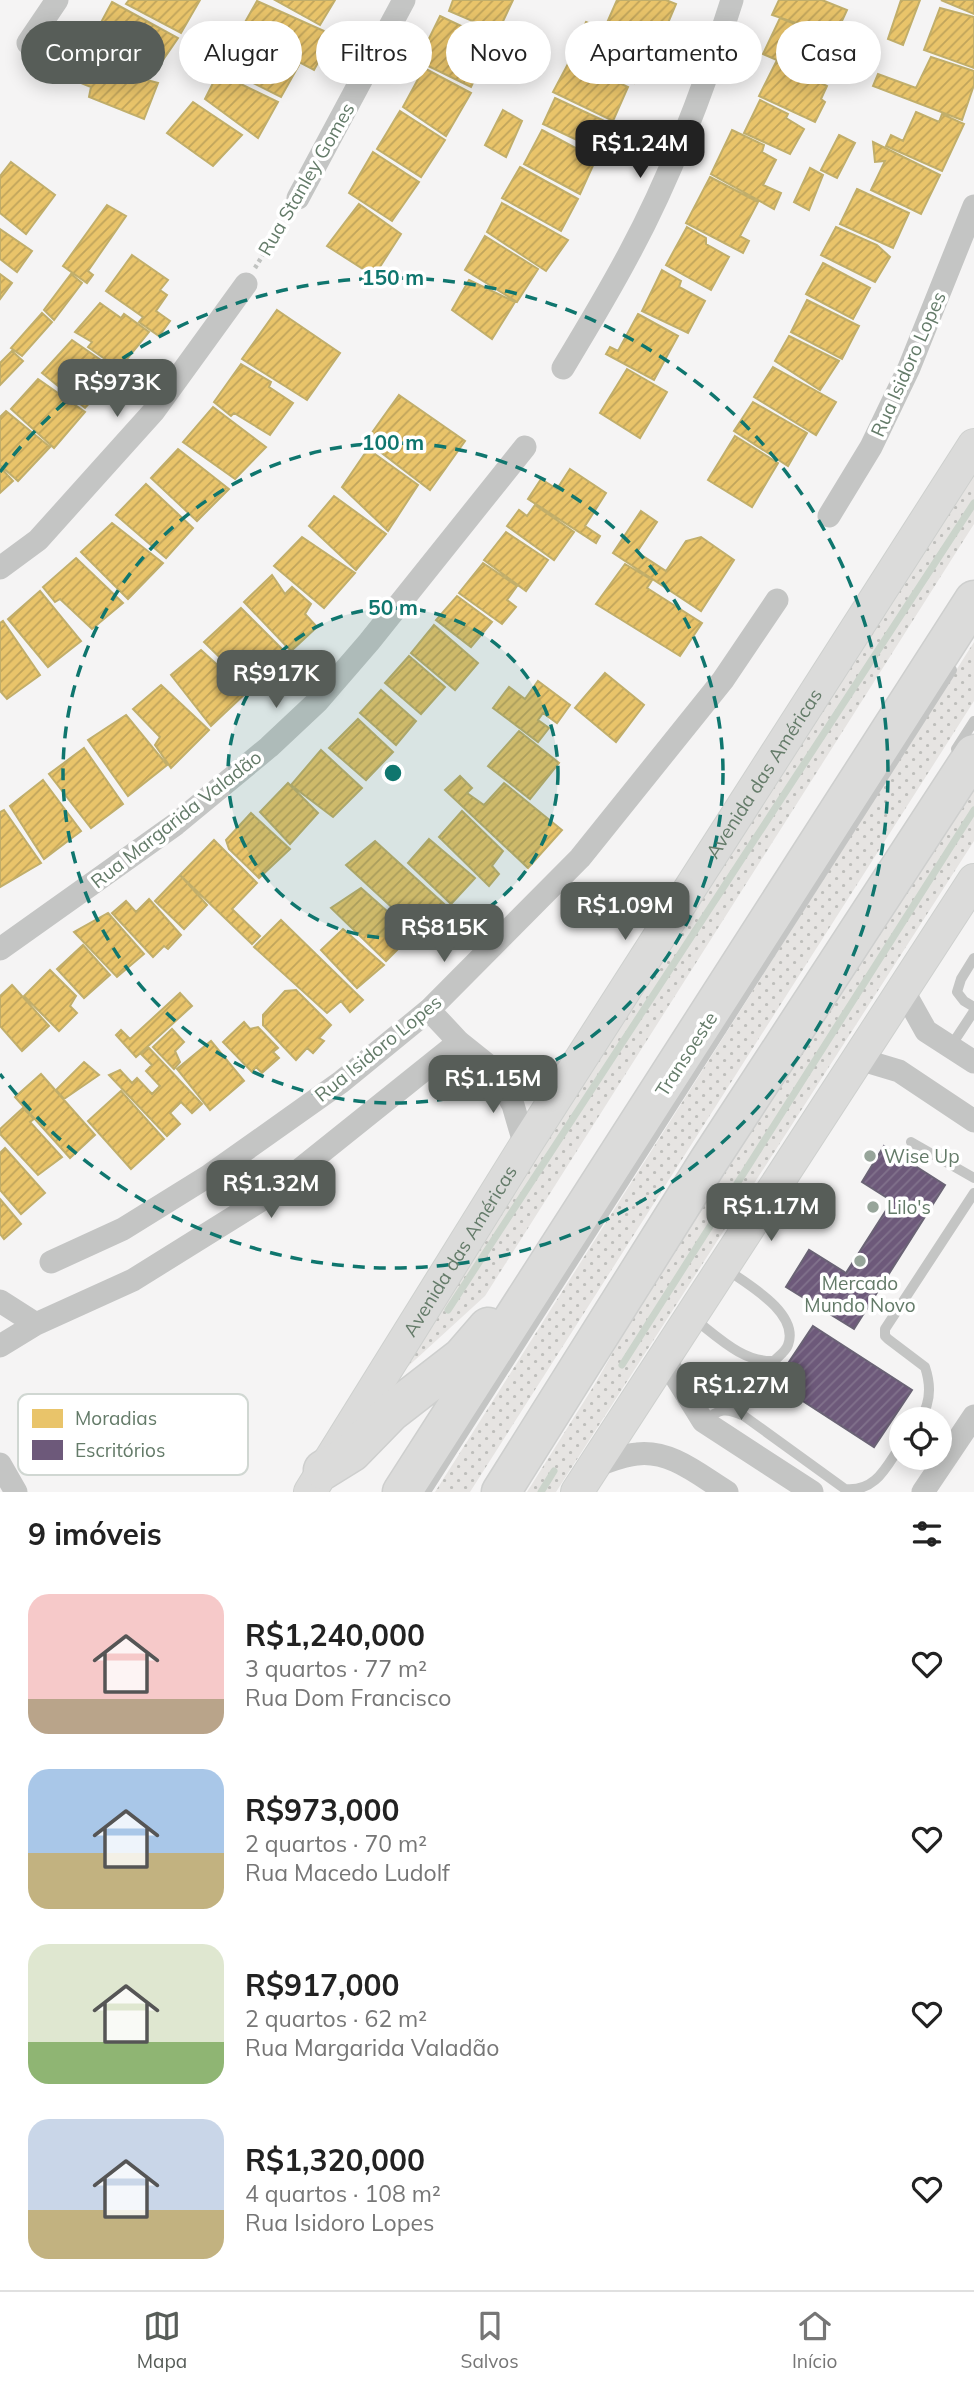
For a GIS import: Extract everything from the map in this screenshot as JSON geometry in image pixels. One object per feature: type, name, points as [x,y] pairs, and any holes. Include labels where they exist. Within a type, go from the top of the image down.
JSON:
[{"type":"highway","points":[[402,1492],[974,600]]},
{"type":"highway","points":[[507,1486],[963,754]]},
{"type":"highway","points":[[317,1481],[352,1452],[391,1412],[462,1357],[506,1305],[538,1281]]},
{"type":"main road","name":"Avenida das Américas","points":[[317,1481],[524,1146],[974,445]]},
{"type":"main road","points":[[577,1492],[974,880]]},
{"type":"street","points":[[43,21],[57,0]]},
{"type":"street","name":"Rua Stanley Gomes","points":[[298,198],[404,0]]},
{"type":"street","points":[[563,368],[631,251],[674,159],[707,78],[732,0]]},
{"type":"street","name":"Rua Isidoro Lopes","points":[[829,516],[871,447],[909,368],[974,206]]},
{"type":"street","points":[[0,568],[38,540],[154,411],[246,284]]},
{"type":"street","name":"Rua Margarida Valadão","points":[[0,949],[176,824],[269,747],[318,701],[369,642],[525,447]]},
{"type":"street","name":"Rua Isidoro Lopes","points":[[51,1262],[123,1229],[210,1175],[341,1082],[429,1010],[580,858],[723,680],[777,600]]},
{"type":"street","points":[[903,990],[926,1031],[974,1062]]},
{"type":"street","points":[[429,1010],[459,1042],[494,1070],[513,1105],[524,1146]]},
{"type":"street","points":[[0,1346],[36,1324],[133,1280],[263,1199],[459,1042]]},
{"type":"street","points":[[859,1059],[899,1071],[974,1121]]},
{"type":"street","points":[[494,1070],[530,1075],[574,1071]]},
{"type":"street","points":[[0,1301],[36,1324]]},
{"type":"street","points":[[664,1358],[703,1421],[812,1492]]},
{"type":"street","points":[[923,1492],[974,1416]]},
{"type":"street","points":[[594,1466],[635,1454],[656,1453],[674,1459],[727,1492]]},
{"type":"street","points":[[0,1464],[16,1492]]},
{"type":"lane","name":"Transoeste","points":[[426,1492],[960,658]]},
{"type":"lane","points":[[963,754],[974,721]]},
{"type":"lane","points":[[951,1046],[974,1009],[957,992],[961,979],[974,958]]},
{"type":"lane","points":[[911,1142],[974,1178]]},
{"type":"lane","points":[[927,1407],[930,1392],[925,1367],[888,1339],[885,1329],[974,1194]]},
{"type":"lane","points":[[691,1317],[739,1352],[759,1362],[774,1361],[788,1347],[790,1333],[782,1312],[723,1267]]},
{"type":"lane","points":[[703,1421],[720,1410],[732,1410],[845,1489],[857,1490],[869,1486],[889,1462]]},
{"type":"path","name":"Rua Stanley Gomes","points":[[246,284],[298,198]]},
{"type":"shaded area","points":[[974,463],[974,524],[485,1296],[380,1392]]},
{"type":"shaded area","points":[[974,642],[974,701],[470,1492],[435,1492]]},
{"type":"shaded area","points":[[974,779],[974,841],[556,1492],[527,1492],[595,1384],[675,1243]]},
{"type":"building: Moradias","points":[[129,0],[200,0],[188,21],[179,21],[179,32],[165,25],[165,21],[158,21],[126,4]]},
{"type":"building: Moradias","points":[[275,0],[335,0],[322,21],[316,23]]},
{"type":"building: Moradias","points":[[453,0],[513,0],[503,21],[472,21],[449,11]]},
{"type":"building: Moradias","points":[[617,0],[666,0],[676,4],[669,21],[608,21]]},
{"type":"building: Moradias","points":[[779,0],[822,0],[847,10],[842,21],[790,21],[772,15]]},
{"type":"building: Moradias","points":[[901,0],[920,0],[903,45],[888,39]]},
{"type":"building: Moradias","points":[[941,0],[974,0],[974,14]]},
{"type":"building: Moradias","points":[[257,1],[302,21],[246,21]]},
{"type":"building: Moradias","points":[[112,2],[147,21],[102,21]]},
{"type":"building: Moradias","points":[[940,8],[974,17],[974,68],[924,50]]},
{"type":"building: Moradias","points":[[440,16],[451,21],[446,21],[446,75],[432,68],[432,32]]},
{"type":"building: Moradias","points":[[302,21],[316,27],[314,70],[302,64]]},
{"type":"building: Moradias","points":[[776,26],[776,60],[763,54]]},
{"type":"building: Moradias","points":[[165,31],[178,38],[165,57]]},
{"type":"building: Moradias","points":[[931,57],[974,71],[974,85],[962,120],[873,86],[881,84],[881,75],[916,88]]},
{"type":"building: Moradias","points":[[776,62],[776,84],[827,86],[821,99],[825,102],[815,122],[759,96]]},
{"type":"building: Moradias","points":[[565,69],[565,84],[622,84],[628,87],[613,121],[553,92]]},
{"type":"building: Moradias","points":[[432,72],[446,80],[446,84],[454,84],[471,93],[446,136],[403,107],[415,84],[432,84]]},
{"type":"building: Moradias","points":[[84,84],[158,84],[144,119],[89,97],[91,87]]},
{"type":"building: Moradias","points":[[212,84],[241,84],[278,102],[258,138],[205,99]]},
{"type":"building: Moradias","points":[[255,84],[288,84],[281,97]]},
{"type":"building: Moradias","points":[[555,98],[611,124],[598,150],[543,124]]},
{"type":"building: Moradias","points":[[760,100],[788,114],[786,118],[804,129],[790,154],[744,133]]},
{"type":"building: Moradias","points":[[193,102],[242,135],[213,166],[167,133]]},
{"type":"building: Moradias","points":[[503,110],[522,121],[506,157],[485,145]]},
{"type":"building: Moradias","points":[[400,111],[445,140],[421,177],[377,149]]},
{"type":"building: Moradias","points":[[916,112],[939,122],[942,114],[964,124],[942,171],[886,146],[891,135],[903,141]]},
{"type":"building: Moradias","points":[[542,130],[596,159],[580,194],[524,164]]},
{"type":"building: Moradias","points":[[732,130],[764,145],[762,152],[776,160],[763,185],[781,193],[774,209],[711,174]]},
{"type":"building: Moradias","points":[[839,135],[855,143],[837,178],[821,170]]},
{"type":"building: Moradias","points":[[873,142],[940,175],[921,214],[871,190],[885,161],[875,162]]},
{"type":"building: Moradias","points":[[373,152],[419,182],[392,221],[349,193]]},
{"type":"building: Moradias","points":[[11,162],[55,195],[26,234],[0,213],[0,176]]},
{"type":"building: Moradias","points":[[520,167],[578,199],[561,231],[502,198]]},
{"type":"building: Moradias","points":[[810,168],[823,175],[809,210],[794,202]]},
{"type":"building: Moradias","points":[[710,177],[758,202],[740,236],[749,241],[743,253],[686,223]]},
{"type":"building: Moradias","points":[[857,189],[909,213],[893,248],[840,224]]},
{"type":"building: Moradias","points":[[502,203],[568,240],[546,271],[487,232]]},
{"type":"building: Moradias","points":[[359,204],[401,234],[374,276],[327,246]]},
{"type":"building: Moradias","points":[[107,205],[126,216],[88,271],[93,275],[87,283],[63,266]]},
{"type":"building: Moradias","points":[[687,227],[706,238],[706,244],[729,257],[711,290],[666,265]]},
{"type":"building: Moradias","points":[[836,227],[877,245],[890,257],[875,282],[821,255]]},
{"type":"building: Moradias","points":[[0,229],[32,251],[17,272],[0,259]]},
{"type":"building: Moradias","points":[[485,236],[538,269],[517,302],[465,270]]},
{"type":"building: Moradias","points":[[132,255],[168,280],[160,290],[167,295],[156,311],[170,321],[159,336],[139,322],[143,317],[106,291]]},
{"type":"building: Moradias","points":[[823,263],[870,288],[853,319],[806,294]]},
{"type":"building: Moradias","points":[[662,270],[681,281],[679,287],[705,301],[688,333],[642,311]]},
{"type":"building: Moradias","points":[[0,274],[12,283],[0,299]]},
{"type":"building: Moradias","points":[[71,274],[82,283],[54,320],[44,310]]},
{"type":"building: Moradias","points":[[469,280],[515,302],[492,339],[452,310]]},
{"type":"building: Moradias","points":[[807,300],[859,326],[842,359],[791,332]]},
{"type":"building: Moradias","points":[[100,303],[121,318],[124,314],[149,332],[119,369],[88,347],[92,342],[75,332]]},
{"type":"building: Moradias","points":[[277,310],[340,353],[307,400],[242,359]]},
{"type":"building: Moradias","points":[[42,313],[52,322],[22,356],[11,348]]},
{"type":"building: Moradias","points":[[638,314],[678,336],[654,380],[606,354],[610,347],[618,351]]},
{"type":"building: Moradias","points":[[789,336],[839,361],[820,390],[775,361]]},
{"type":"building: Moradias","points":[[72,340],[118,372],[85,408],[42,373]]},
{"type":"building: Moradias","points":[[12,351],[23,361],[0,385],[0,363]]},
{"type":"building: Moradias","points":[[241,364],[271,382],[269,387],[293,403],[270,435],[234,413],[231,416],[214,402]]},
{"type":"building: Moradias","points":[[773,367],[836,402],[816,435],[754,397]]},
{"type":"building: Moradias","points":[[627,369],[667,392],[640,438],[600,413]]},
{"type":"building: Moradias","points":[[38,379],[85,412],[54,448],[11,409]]},
{"type":"building: Moradias","points":[[399,395],[465,441],[430,490],[366,441]]},
{"type":"building: Moradias","points":[[753,402],[807,433],[788,466],[734,431]]},
{"type":"building: Moradias","points":[[213,407],[266,447],[235,479],[183,442]]},
{"type":"building: Moradias","points":[[6,411],[50,447],[18,481],[0,465],[0,417]]},
{"type":"building: Moradias","points":[[735,436],[778,463],[752,507],[708,480]]},
{"type":"building: Moradias","points":[[178,449],[229,489],[197,521],[151,478]]},
{"type":"building: Moradias","points":[[368,449],[418,485],[388,531],[342,487]]},
{"type":"building: Moradias","points":[[0,467],[13,481],[0,493]]},
{"type":"building: Moradias","points":[[570,469],[606,493],[585,526],[600,536],[596,543],[528,499],[541,479],[557,489]]},
{"type":"building: Moradias","points":[[146,484],[193,528],[166,558],[116,515]]},
{"type":"building: Moradias","points":[[334,496],[386,534],[356,570],[309,526]]},
{"type":"building: Moradias","points":[[535,505],[574,532],[554,560],[507,526],[519,510],[527,516]]},
{"type":"building: Moradias","points":[[641,511],[657,522],[637,552],[666,571],[686,541],[701,537],[734,560],[701,611],[613,553]]},
{"type":"building: Moradias","points":[[112,523],[163,563],[128,599],[81,552]]},
{"type":"building: Moradias","points":[[506,532],[548,560],[526,591],[484,560]]},
{"type":"building: Moradias","points":[[302,537],[355,573],[324,608],[274,566]]},
{"type":"building: Moradias","points":[[76,558],[123,603],[92,629],[60,599],[55,602],[43,587]]},
{"type":"building: Moradias","points":[[483,563],[517,586],[507,600],[516,607],[502,624],[459,593]]},
{"type":"building: Moradias","points":[[625,564],[652,580],[647,588],[702,623],[680,656],[596,604]]},
{"type":"building: Moradias","points":[[272,575],[285,594],[292,587],[311,604],[305,614],[317,627],[291,651],[244,602]]},
{"type":"building: Moradias","points":[[40,591],[81,641],[48,667],[8,619]]},
{"type":"building: Moradias","points":[[457,596],[492,622],[471,647],[436,620]]},
{"type":"building: Moradias","points":[[241,608],[287,654],[249,686],[204,642]]},
{"type":"building: Moradias","points":[[3,621],[40,675],[7,699],[0,691],[0,623]]},
{"type":"building: Moradias","points":[[434,625],[478,663],[455,690],[411,653]]},
{"type":"building: Moradias","points":[[201,650],[247,692],[211,726],[171,675]]},
{"type":"building: Moradias","points":[[409,656],[445,687],[421,714],[385,683]]},
{"type":"building: Moradias","points":[[605,673],[644,705],[616,742],[575,708]]},
{"type":"building: Moradias","points":[[538,681],[570,705],[557,723],[543,713],[538,720],[549,728],[538,742],[493,708],[509,687],[525,699]]},
{"type":"building: Moradias","points":[[161,685],[209,730],[171,768],[155,745],[160,737],[133,709]]},
{"type":"building: Moradias","points":[[381,690],[416,721],[396,745],[360,713]]},
{"type":"building: Moradias","points":[[126,715],[167,765],[128,796],[88,740]]},
{"type":"building: Moradias","points":[[358,719],[393,752],[366,780],[329,748]]},
{"type":"building: Moradias","points":[[519,731],[559,763],[530,799],[488,766]]},
{"type":"building: Moradias","points":[[84,748],[123,804],[91,828],[49,774]]},
{"type":"building: Moradias","points":[[321,750],[362,788],[333,817],[291,785]]},
{"type":"building: Moradias","points":[[460,776],[472,788],[467,793],[484,805],[504,783],[562,830],[528,868],[445,790]]},
{"type":"building: Moradias","points":[[43,780],[81,831],[44,859],[10,806]]},
{"type":"building: Moradias","points":[[288,783],[318,813],[290,844],[260,812]]},
{"type":"building: Moradias","points":[[4,810],[41,863],[0,887],[0,812]]},
{"type":"building: Moradias","points":[[462,811],[503,851],[492,866],[499,874],[489,886],[439,837]]},
{"type":"building: Moradias","points":[[251,813],[290,849],[259,878],[229,849],[226,840]]},
{"type":"building: Moradias","points":[[429,839],[475,878],[451,904],[408,863]]},
{"type":"building: Moradias","points":[[214,840],[257,883],[232,909],[260,936],[252,944],[180,875]]},
{"type":"building: Moradias","points":[[375,841],[465,923],[437,949],[346,865]]},
{"type":"building: Moradias","points":[[180,875],[207,905],[184,929],[155,901]]},
{"type":"building: Moradias","points":[[361,888],[413,934],[386,961],[331,908]]},
{"type":"building: Moradias","points":[[149,899],[181,935],[168,949],[164,946],[153,957],[112,913],[126,901],[136,912]]},
{"type":"building: Moradias","points":[[108,913],[144,954],[117,977],[74,932]]},
{"type":"building: Moradias","points":[[281,920],[363,1000],[350,1012],[341,1001],[327,1013],[254,947]]},
{"type":"building: Moradias","points":[[343,929],[384,965],[357,988],[321,950]]},
{"type":"building: Moradias","points":[[83,945],[110,975],[84,998],[57,969]]},
{"type":"building: Moradias","points":[[50,970],[76,996],[70,1006],[77,1013],[59,1031],[24,996]]},
{"type":"building: Moradias","points":[[12,985],[49,1026],[22,1051],[0,1026],[0,996]]},
{"type":"building: Moradias","points":[[296,990],[331,1025],[319,1038],[324,1041],[313,1053],[307,1048],[296,1060],[263,1025],[263,1015],[285,991]]},
{"type":"building: Moradias","points":[[180,993],[192,1006],[136,1057],[116,1035],[121,1030],[130,1039]]},
{"type":"building: Moradias","points":[[244,1022],[250,1029],[258,1027],[278,1048],[273,1052],[279,1058],[262,1073],[256,1067],[252,1072],[223,1042]]},
{"type":"building: Moradias","points":[[172,1029],[184,1042],[175,1051],[180,1062],[174,1069],[153,1047]]},
{"type":"building: Moradias","points":[[211,1041],[244,1081],[210,1110],[177,1069]]},
{"type":"building: Moradias","points":[[148,1047],[202,1104],[192,1113],[181,1102],[170,1113],[180,1124],[167,1136],[109,1075],[120,1070],[132,1083],[137,1078],[152,1094],[160,1086],[146,1071],[152,1065],[141,1054]]},
{"type":"building: Moradias","points":[[84,1062],[99,1075],[64,1099],[56,1090]]},
{"type":"building: Moradias","points":[[41,1074],[95,1135],[70,1158],[15,1097]]},
{"type":"building: Moradias","points":[[121,1091],[164,1139],[131,1169],[88,1121]]},
{"type":"building: Moradias","points":[[23,1108],[34,1119],[30,1122],[62,1157],[38,1175],[0,1134],[0,1129]]},
{"type":"building: Moradias","points":[[5,1148],[45,1193],[21,1214],[0,1190],[0,1153]]},
{"type":"building: Moradias","points":[[0,1199],[21,1224],[4,1239],[0,1234]]},
{"type":"building: Escritórios","points":[[884,1146],[945,1185],[854,1329],[786,1287],[809,1250],[846,1273],[892,1201],[862,1182]]},
{"type":"building: Escritórios","points":[[813,1326],[912,1390],[901,1407],[889,1407],[889,1424],[874,1447],[775,1383]]},
{"type":"waterway","points":[[448,1310],[974,503]]},
{"type":"waterway","points":[[622,1365],[974,810]]},
{"type":"waterway","points":[[541,1492],[554,1471]]},
{"type":"place","name":"Wise Up","points":[[870,1156]]},
{"type":"place","name":"Lilo's","points":[[873,1207]]},
{"type":"place","name":"Mercado Mundo Novo","points":[[860,1261]]}]
